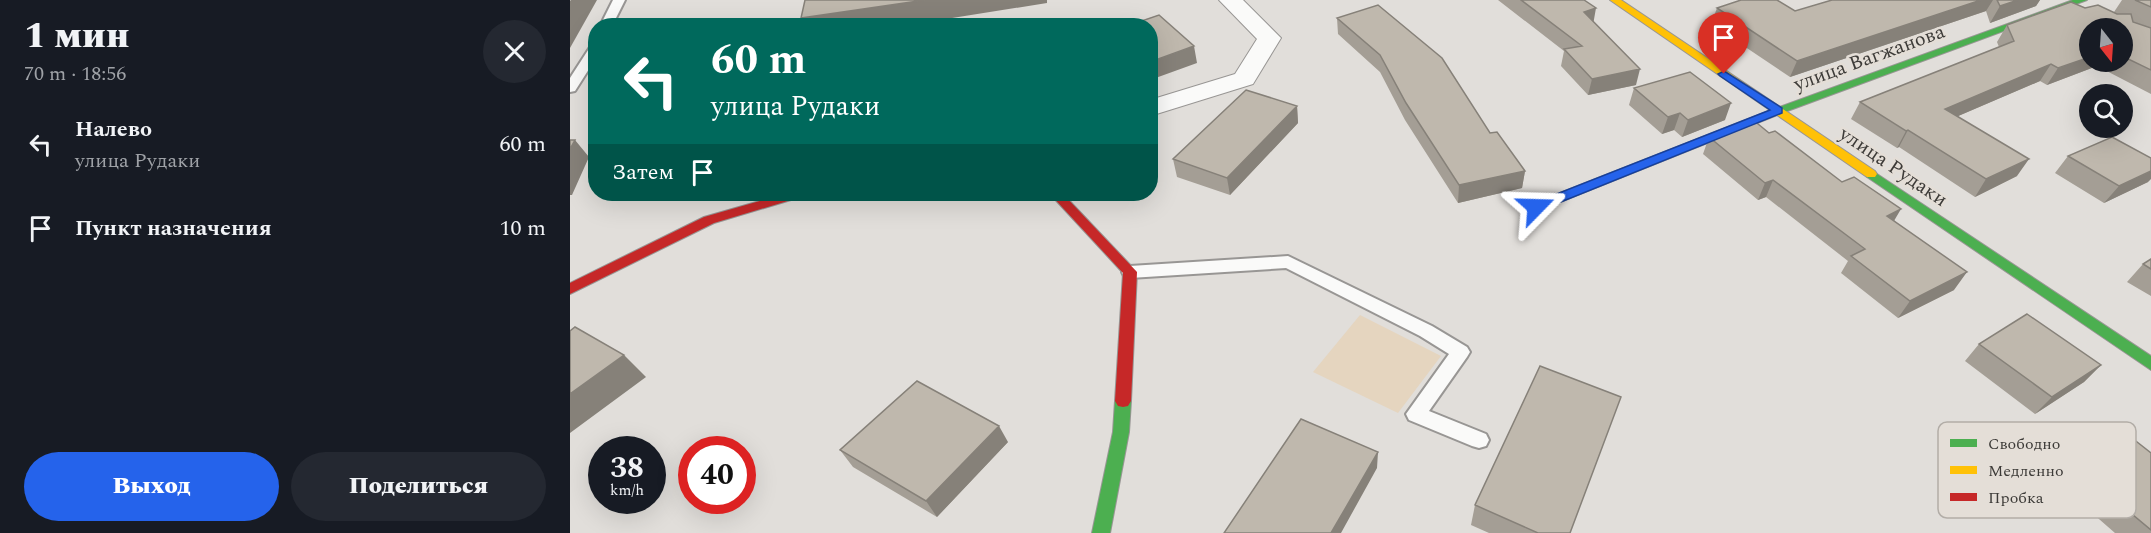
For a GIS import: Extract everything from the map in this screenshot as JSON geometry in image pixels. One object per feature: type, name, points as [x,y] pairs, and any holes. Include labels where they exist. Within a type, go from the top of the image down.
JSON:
[{"type":"street","points":[[1158,106],[1244,79],[1269,38],[1230,0]]},
{"type":"street","name":"улица Рудаки","points":[[1615,0],[2151,363]]},
{"type":"street","points":[[2073,1],[2102,17]]},
{"type":"street","name":"улица Вагжанова","points":[[1536,207],[1778,111],[2073,1]]},
{"type":"street","points":[[570,289],[710,220],[774,201]]},
{"type":"street","points":[[1063,201],[1130,272],[1121,432],[1101,533]]},
{"type":"lane","points":[[610,18],[619,0]]},
{"type":"lane","points":[[570,88],[588,60]]},
{"type":"lane","points":[[1130,272],[1288,262],[1426,331],[1461,352],[1416,414],[1479,440]]},
{"type":"shaded area","points":[[1360,315],[1441,356],[1398,413],[1313,372]]},
{"type":"building","points":[[805,0],[925,0],[801,18]]},
{"type":"building","points":[[1521,0],[1584,0],[1596,8],[1584,12],[1640,69],[1592,79],[1564,49],[1582,46]]},
{"type":"building","points":[[1741,0],[1777,0],[1795,11],[1832,0],[1981,0],[1797,61],[1717,8]]},
{"type":"building","points":[[1997,0],[2018,0],[2000,6]]},
{"type":"building","points":[[2135,0],[2151,0],[2151,7]]},
{"type":"building","points":[[2071,2],[2085,8],[2098,5],[2117,14],[2131,14],[2132,18],[2079,18],[2079,61],[2058,68],[2051,64],[1945,109],[2029,159],[1986,179],[1860,102],[2014,41],[2007,25]]},
{"type":"building","points":[[1378,5],[1442,58],[1490,133],[1497,132],[1525,171],[1459,185],[1406,103],[1380,55],[1337,18]]},
{"type":"building","points":[[1159,15],[1194,46],[1158,59],[1158,18],[1150,18]]},
{"type":"building","points":[[2133,22],[2151,28],[2151,70],[2133,61]]},
{"type":"building","points":[[1690,72],[1731,103],[1688,120],[1680,113],[1668,117],[1634,88]]},
{"type":"building","points":[[1246,90],[1297,106],[1227,178],[1173,159]]},
{"type":"building","points":[[1752,119],[1769,133],[1775,131],[1842,182],[1854,177],[1901,209],[1887,216],[1967,272],[1910,301],[1851,256],[1865,249],[1773,180],[1765,183],[1709,137]]},
{"type":"building","points":[[2114,138],[2151,158],[2151,171],[2119,186],[2068,156]]},
{"type":"building","points":[[2151,259],[2151,269],[2143,264]]},
{"type":"building","points":[[2027,314],[2101,365],[2052,397],[1979,344]]},
{"type":"building","points":[[575,327],[624,355],[570,394],[570,331]]},
{"type":"building","points":[[1540,366],[1621,397],[1570,533],[1538,533],[1475,505]]},
{"type":"building","points":[[917,381],[999,426],[926,501],[840,450]]},
{"type":"building","points":[[1301,419],[1378,452],[1331,533],[1224,533]]},
{"type":"building","points":[[2136,441],[2151,453],[2151,530],[2136,517]]},
{"type":"traffic: fast","points":[[1536,207],[1778,111],[2082,0]]},
{"type":"traffic: fast","points":[[1871,174],[2151,364]]},
{"type":"traffic: fast","points":[[1101,533],[1121,432],[1123,401]]},
{"type":"traffic: slow","points":[[1615,0],[1871,174]]},
{"type":"traffic: jam","points":[[570,289],[709,220],[773,201]]},
{"type":"traffic: jam","points":[[1063,201],[1130,272],[1123,401]]},
{"type":"route","points":[[1536,207],[1778,111],[1724,74]]}]
